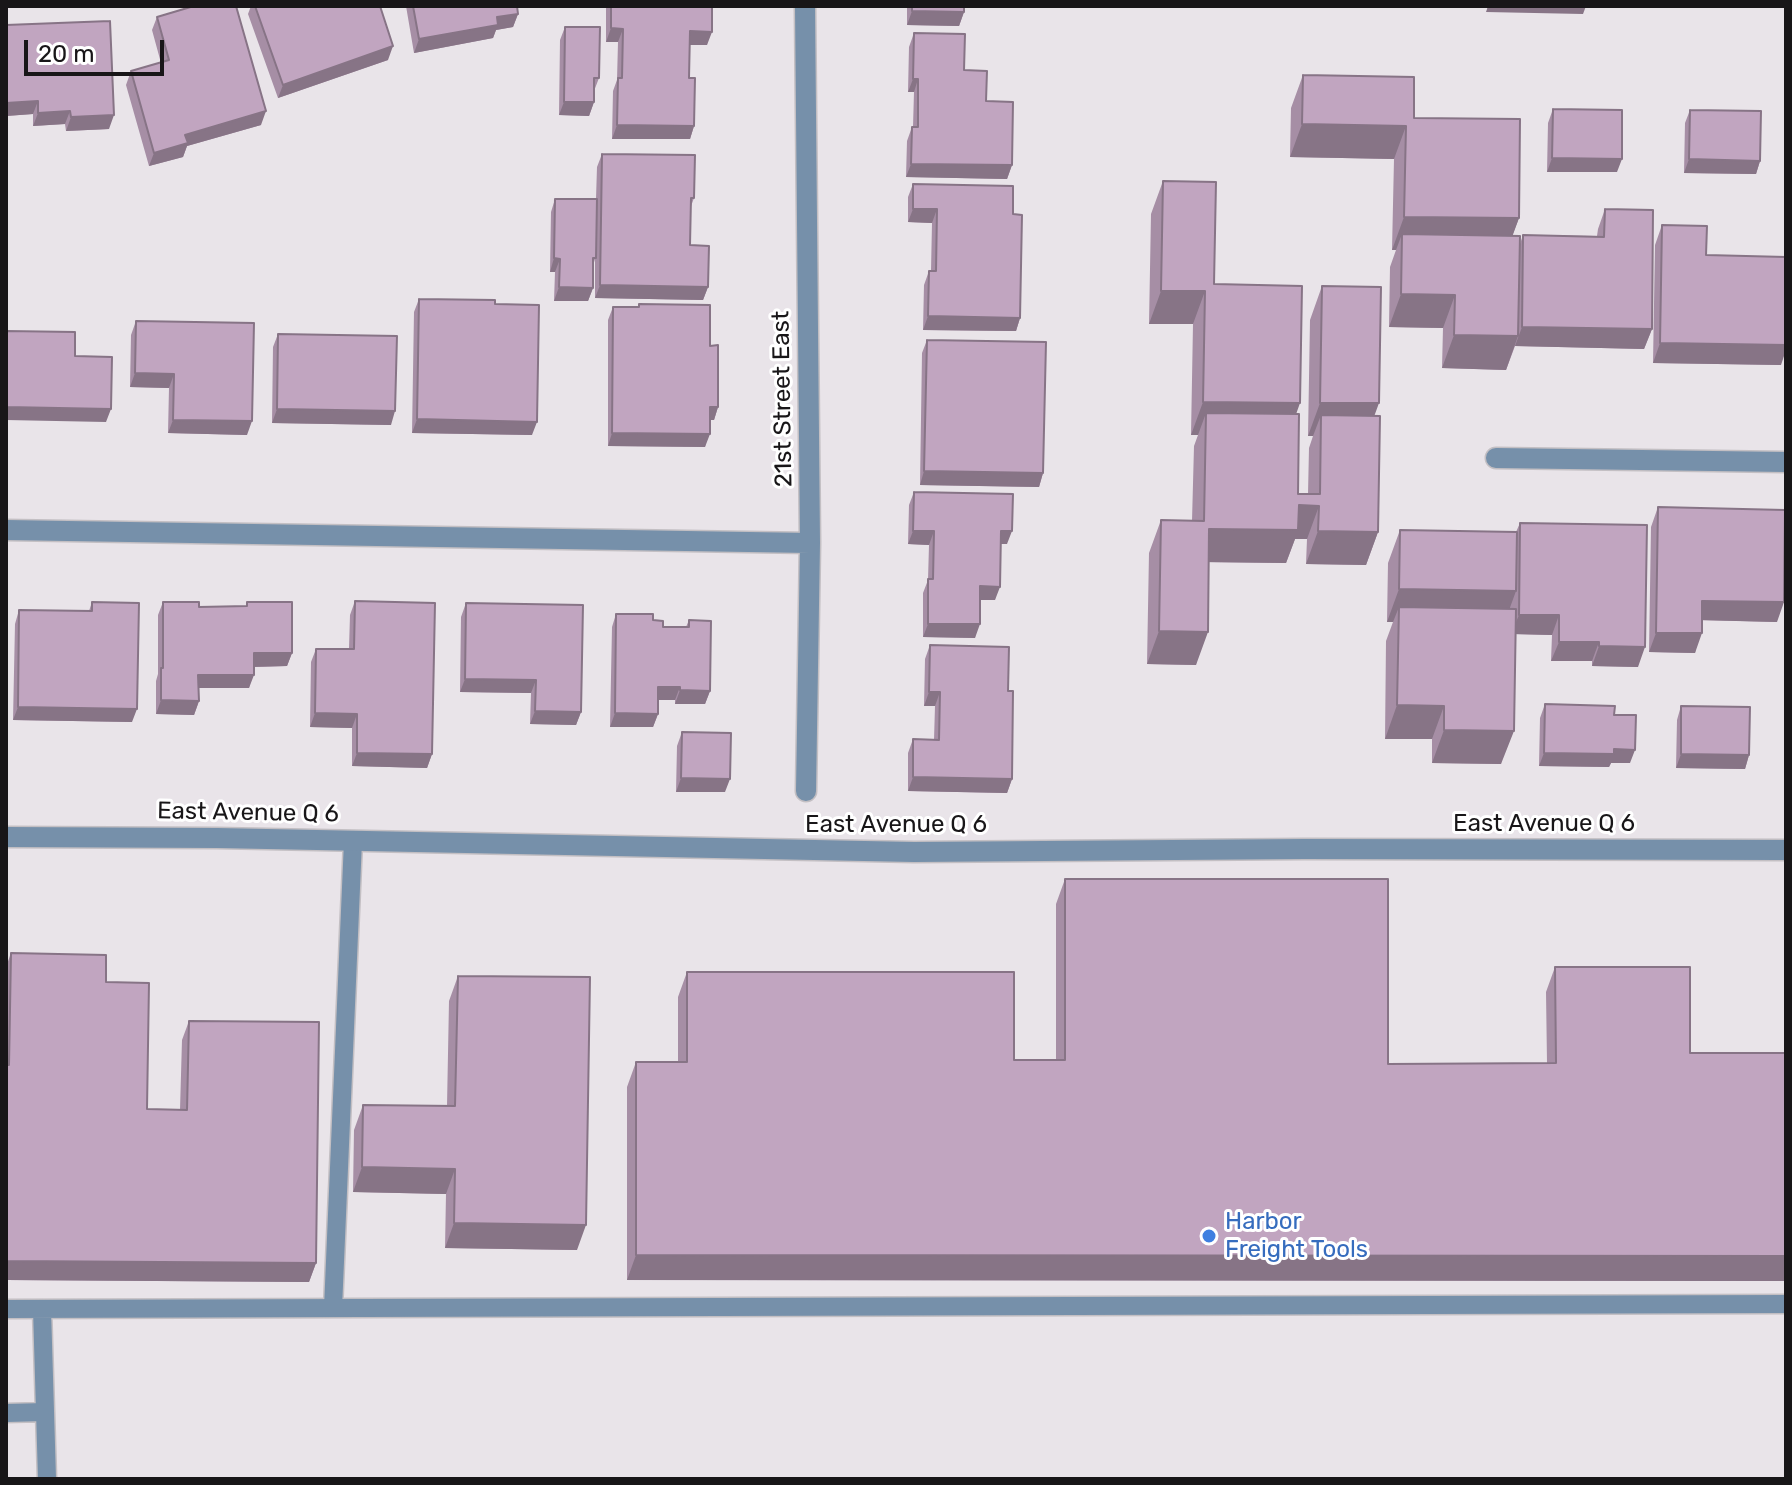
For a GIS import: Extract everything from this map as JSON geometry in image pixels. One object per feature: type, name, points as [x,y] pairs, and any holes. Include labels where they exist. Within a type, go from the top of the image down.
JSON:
[{"type":"street","name":"21st Street East","points":[[805,6],[810,543],[806,791]]},
{"type":"street","points":[[1496,458],[1786,462]]},
{"type":"street","points":[[6,530],[810,543]]},
{"type":"street","name":"East Avenue Q 6","points":[[6,837],[217,838],[914,852],[1786,850]]},
{"type":"lane","points":[[333,1308],[353,841]]},
{"type":"lane","points":[[6,1309],[1786,1304]]},
{"type":"lane","points":[[42,1309],[47,1479]]},
{"type":"lane","points":[[6,1413],[45,1412]]},
{"type":"building","points":[[194,6],[236,6],[266,111],[185,135],[188,143],[154,153],[131,71],[169,60],[157,17]]},
{"type":"building","points":[[255,6],[380,6],[393,46],[283,85]]},
{"type":"building","points":[[413,6],[517,6],[518,14],[497,17],[498,25],[419,39]]},
{"type":"building","points":[[611,6],[712,6],[712,32],[690,31],[689,78],[695,78],[694,126],[617,125],[623,29],[611,28]]},
{"type":"building","points":[[912,6],[964,6],[964,12],[912,11]]},
{"type":"building","points":[[110,21],[114,115],[71,117],[70,111],[38,113],[38,101],[6,103],[6,25]]},
{"type":"building","points":[[565,27],[600,27],[599,78],[594,78],[594,102],[564,102]]},
{"type":"building","points":[[914,33],[965,34],[964,70],[987,71],[986,101],[1013,102],[1012,165],[911,164],[912,127],[918,127],[918,79],[913,79]]},
{"type":"building","points":[[1303,75],[1414,77],[1414,118],[1520,119],[1519,218],[1404,217],[1406,126],[1302,124]]},
{"type":"building","points":[[1553,109],[1622,110],[1622,159],[1552,158]]},
{"type":"building","points":[[1690,110],[1761,111],[1760,161],[1689,159]]},
{"type":"building","points":[[602,154],[695,155],[690,245],[709,246],[708,287],[600,285]]},
{"type":"building","points":[[1163,181],[1216,182],[1214,284],[1302,286],[1300,403],[1203,402],[1205,291],[1161,291]]},
{"type":"building","points":[[913,184],[1013,186],[1013,214],[1022,215],[1020,318],[928,316],[929,271],[936,271],[937,209],[913,209]]},
{"type":"building","points":[[555,199],[597,199],[593,288],[559,287],[560,259],[554,258]]},
{"type":"building","points":[[1605,209],[1653,210],[1652,329],[1522,327],[1523,235],[1604,237]]},
{"type":"building","points":[[1662,225],[1707,226],[1706,255],[1786,257],[1786,345],[1660,343]]},
{"type":"building","points":[[1402,234],[1520,236],[1518,336],[1454,335],[1455,295],[1401,294]]},
{"type":"building","points":[[1322,286],[1381,287],[1379,403],[1320,403]]},
{"type":"building","points":[[419,299],[495,300],[495,304],[539,305],[537,422],[417,419]]},
{"type":"building","points":[[639,304],[710,305],[710,346],[718,345],[718,407],[710,407],[710,434],[612,433],[613,307],[639,307]]},
{"type":"building","points":[[136,321],[254,323],[252,421],[173,420],[174,374],[135,373]]},
{"type":"building","points":[[6,331],[75,332],[75,356],[112,357],[111,409],[6,407]]},
{"type":"building","points":[[278,334],[397,336],[395,411],[277,409]]},
{"type":"building","points":[[927,340],[1046,342],[1043,473],[924,471]]},
{"type":"building","points":[[1206,413],[1299,414],[1298,494],[1320,494],[1321,415],[1380,416],[1378,532],[1318,531],[1319,506],[1299,505],[1298,530],[1209,529],[1208,632],[1159,631],[1161,520],[1204,521]]},
{"type":"building","points":[[914,492],[1013,494],[1012,531],[1001,531],[1000,587],[980,586],[980,624],[928,624],[928,579],[933,579],[934,531],[913,531]]},
{"type":"building","points":[[1658,507],[1785,510],[1784,602],[1702,601],[1702,633],[1656,633]]},
{"type":"building","points":[[1520,523],[1647,525],[1645,647],[1559,642],[1559,615],[1519,615]]},
{"type":"building","points":[[1400,530],[1517,532],[1516,591],[1399,589]]},
{"type":"building","points":[[355,601],[435,603],[432,754],[357,753],[357,714],[315,713],[316,649],[354,649]]},
{"type":"building","points":[[92,602],[139,603],[137,709],[18,707],[19,610],[92,611]]},
{"type":"building","points":[[163,602],[199,602],[199,607],[247,606],[247,602],[292,602],[292,653],[254,653],[254,675],[198,675],[199,701],[161,700]]},
{"type":"building","points":[[466,603],[583,605],[581,712],[535,711],[536,680],[465,679]]},
{"type":"building","points":[[1399,607],[1516,609],[1514,731],[1444,730],[1444,706],[1397,705]]},
{"type":"building","points":[[616,614],[653,614],[653,620],[663,621],[663,627],[689,627],[689,620],[711,621],[710,691],[658,687],[658,714],[615,713]]},
{"type":"building","points":[[930,645],[1009,647],[1008,691],[1013,691],[1012,779],[913,777],[913,739],[939,740],[940,692],[929,692]]},
{"type":"building","points":[[1545,704],[1615,706],[1614,715],[1636,715],[1635,750],[1614,749],[1614,754],[1544,753]]},
{"type":"building","points":[[1681,706],[1750,707],[1749,755],[1681,754]]},
{"type":"building","points":[[682,732],[731,733],[730,779],[681,778]]},
{"type":"building","points":[[1065,879],[1388,879],[1388,1064],[1556,1063],[1555,967],[1690,967],[1690,1053],[1786,1053],[1786,1256],[636,1255],[636,1062],[687,1062],[687,972],[1014,972],[1014,1060],[1065,1060]]},
{"type":"building","points":[[11,953],[106,955],[106,982],[149,983],[147,1109],[187,1110],[189,1021],[319,1022],[316,1263],[6,1261],[6,1065],[9,1065]]},
{"type":"building","points":[[458,976],[590,977],[586,1225],[454,1223],[455,1169],[362,1167],[363,1105],[455,1106]]},
{"type":"place","name":"Harbor Freight Tools","points":[[1209,1236]]}]
